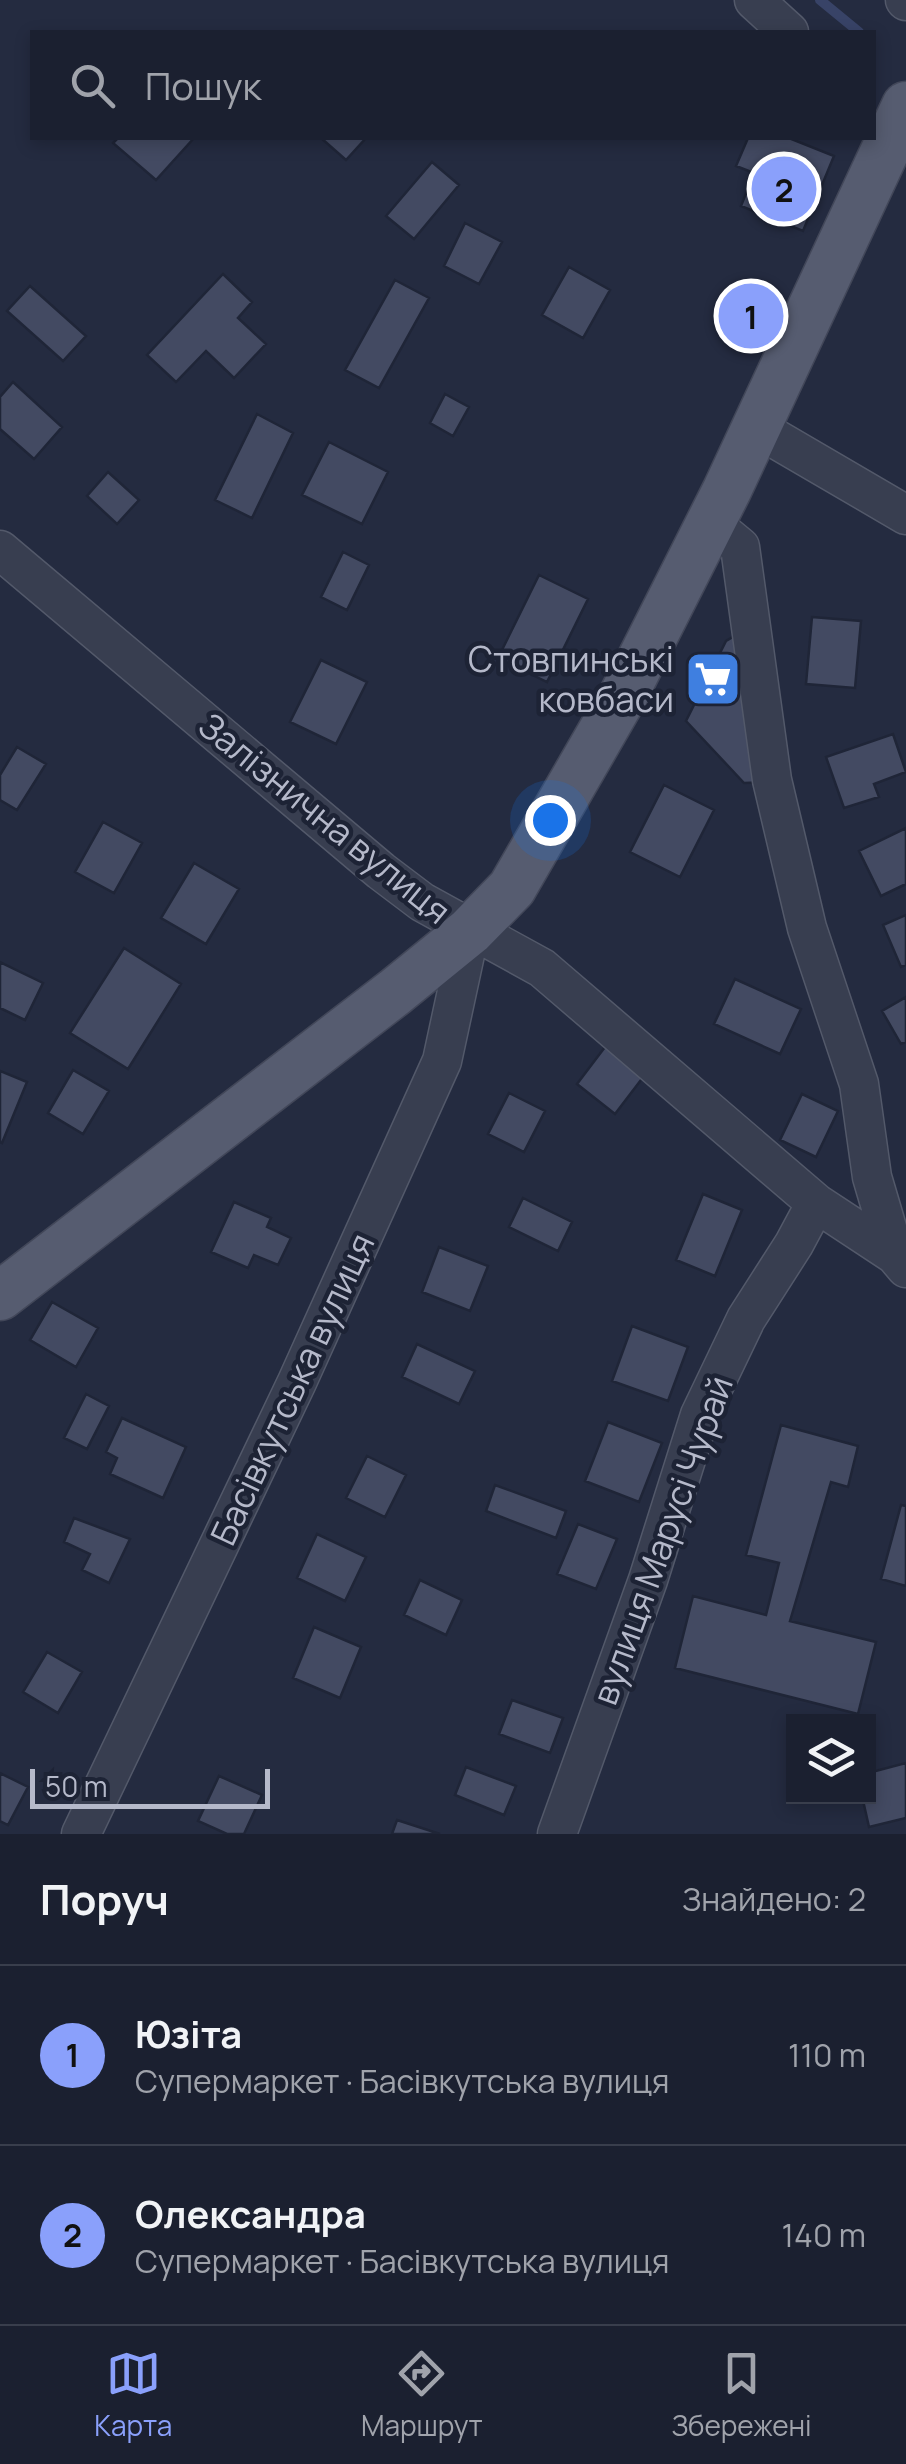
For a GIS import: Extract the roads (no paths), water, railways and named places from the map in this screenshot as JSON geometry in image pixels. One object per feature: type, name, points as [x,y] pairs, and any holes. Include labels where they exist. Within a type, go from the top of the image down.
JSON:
[{"type":"main road","points":[[0,1296],[470,931],[512,888],[624,694],[711,523],[896,112]]},
{"type":"street","points":[[754,0],[787,30]]},
{"type":"street","points":[[757,428],[906,515]]},
{"type":"street","name":"Залізнична вулиця","points":[[711,523],[740,547],[772,780],[808,928],[859,1084],[872,1178],[900,1261]]},
{"type":"street","name":"Залізнична вулиця","points":[[0,550],[381,872],[470,931],[542,968],[816,1202],[900,1261]]},
{"type":"street","name":"Басівкутська вулиця","points":[[81,1834],[304,1365],[442,1061],[470,931]]},
{"type":"street","name":"вулиця Марусі Чурай","points":[[557,1834],[648,1580],[700,1415],[746,1319],[816,1202]]},
{"type":"waterway","points":[[820,0],[857,30]]},
{"type":"place","name":"Олександра","points":[[784,189]]},
{"type":"place","name":"Юзіта","points":[[751,316]]},
{"type":"place","name":"Стовпинські ковбаси","points":[[713,679]]}]
